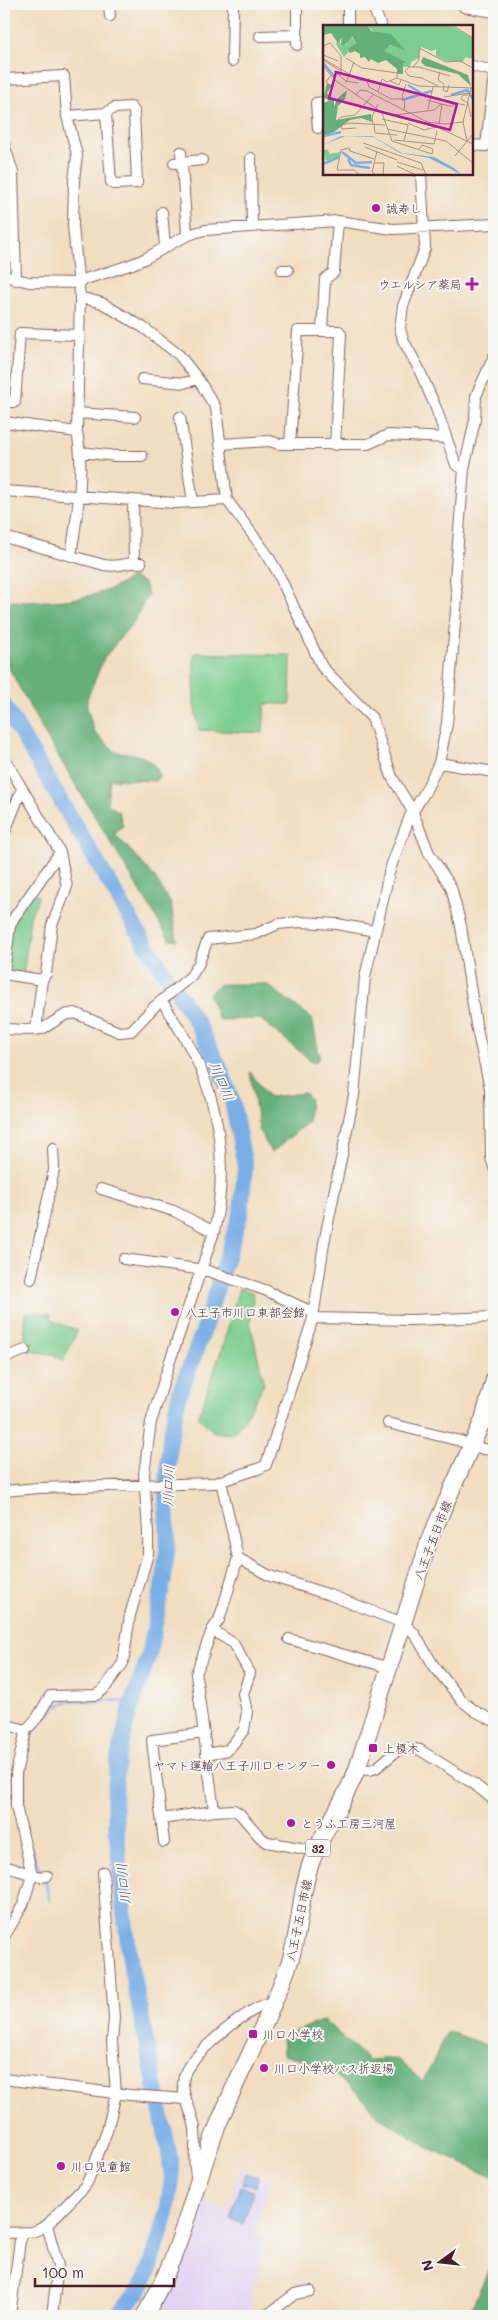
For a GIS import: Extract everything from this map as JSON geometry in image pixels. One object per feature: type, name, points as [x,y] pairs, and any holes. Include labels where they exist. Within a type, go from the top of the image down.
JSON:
[{"type":"main road","name":"八王子五日市線","points":[[144,2316],[166,2276],[216,2130],[273,2003],[293,1952],[304,1888],[316,1851],[346,1797],[357,1769],[434,1530],[486,1411],[494,1380]]},
{"type":"street","points":[[109,4],[110,16]]},
{"type":"street","points":[[232,61],[233,4]]},
{"type":"street","points":[[260,36],[297,40],[297,4]]},
{"type":"street","points":[[348,4],[348,25]]},
{"type":"street","points":[[372,4],[381,25]]},
{"type":"street","points":[[465,4],[464,7],[494,12]]},
{"type":"street","points":[[473,66],[494,71]]},
{"type":"street","points":[[473,145],[486,146],[494,75]]},
{"type":"street","points":[[4,79],[64,76],[67,116],[77,155],[74,181],[73,226],[80,297],[77,432],[81,452],[79,496],[71,556]]},
{"type":"street","points":[[318,128],[316,103],[323,102]]},
{"type":"street","points":[[67,116],[106,113],[114,108],[131,107],[134,111],[137,183],[113,184],[110,182],[106,113]]},
{"type":"street","points":[[4,144],[7,168],[13,172],[16,280]]},
{"type":"street","points":[[251,158],[252,227]]},
{"type":"street","points":[[187,234],[179,159],[202,160]]},
{"type":"street","points":[[421,175],[424,248],[403,306],[400,328],[403,340],[418,367],[436,408],[456,465],[464,469]]},
{"type":"street","points":[[162,212],[164,246]]},
{"type":"street","points":[[322,331],[325,279],[334,272],[338,221]]},
{"type":"street","points":[[4,276],[16,280],[79,282],[124,268],[144,259],[187,234],[205,230],[338,221],[387,229],[494,224]]},
{"type":"street","points":[[80,297],[102,303],[144,328],[179,355],[198,378],[216,408],[227,500],[268,554],[298,612],[312,650],[322,667],[333,681],[366,710],[372,718],[392,777],[412,810],[429,853],[451,887],[461,926],[476,1025],[490,1088],[491,1157],[494,1168]]},
{"type":"street","points":[[290,444],[298,331],[339,331],[341,334],[335,445]]},
{"type":"street","points":[[4,402],[15,402],[20,333],[79,335]]},
{"type":"street","points":[[4,1491],[221,1481],[266,1465],[314,1316],[324,1243],[354,1095],[364,986],[390,869],[412,810],[425,792],[439,764],[447,724],[457,596],[455,580],[464,469],[475,420],[476,396],[494,356]]},
{"type":"street","points":[[142,379],[184,383],[198,378]]},
{"type":"street","points":[[77,413],[135,417]]},
{"type":"street","points":[[180,417],[192,502]]},
{"type":"street","points":[[4,422],[77,432]]},
{"type":"street","points":[[220,444],[270,441],[290,444],[368,444],[388,435],[446,438]]},
{"type":"street","points":[[81,452],[142,456]]},
{"type":"street","points":[[4,491],[132,500],[192,502],[227,500]]},
{"type":"street","points":[[4,537],[118,567],[137,562],[132,500]]},
{"type":"street","points":[[4,758],[60,852],[67,887],[52,925],[46,974],[42,980],[36,1030]]},
{"type":"street","points":[[439,764],[494,772]]},
{"type":"street","points":[[4,834],[22,789]]},
{"type":"street","points":[[42,980],[4,974],[7,924],[60,852]]},
{"type":"street","points":[[4,1029],[36,1030],[49,1026],[65,1015],[74,1013],[119,1032],[128,1032],[136,1028],[163,1000],[189,978],[198,965],[208,939],[256,934],[278,924],[300,922],[337,924],[375,931]]},
{"type":"street","points":[[4,1937],[40,1876],[16,1806],[16,1773],[26,1730],[37,1718],[50,1696],[59,1694],[96,1695],[121,1668],[125,1657],[130,1615],[148,1554],[148,1484],[144,1474],[148,1437],[154,1408],[203,1270],[219,1212],[221,1170],[216,1115],[198,1064],[163,1000]]},
{"type":"street","points":[[31,1279],[54,1170],[53,1148]]},
{"type":"street","points":[[101,1189],[174,1211],[214,1232]]},
{"type":"street","points":[[124,1259],[203,1270],[265,1290],[314,1316],[411,1320],[494,1316]]},
{"type":"street","points":[[4,1358],[25,1350]]},
{"type":"street","points":[[388,1423],[483,1449],[494,1450]]},
{"type":"street","points":[[214,1811],[196,1674],[212,1630],[219,1620],[238,1558],[221,1481]]},
{"type":"street","points":[[238,1558],[270,1576],[330,1595],[403,1624],[414,1633],[434,1666],[462,1700],[475,1711],[494,1720]]},
{"type":"street","points":[[206,1754],[228,1750],[244,1730],[247,1712],[243,1694],[250,1673],[233,1643],[212,1630]]},
{"type":"street","points":[[289,1639],[390,1668]]},
{"type":"street","points":[[4,1724],[26,1730]]},
{"type":"street","points":[[164,1842],[152,1740],[204,1733]]},
{"type":"street","points":[[357,1769],[370,1770],[376,1768],[398,1750],[408,1748],[420,1750],[474,1784],[494,1800]]},
{"type":"street","points":[[162,1819],[234,1810],[267,1842],[316,1851]]},
{"type":"street","points":[[4,1866],[40,1876]]},
{"type":"street","points":[[4,2233],[32,2232],[47,2225],[85,2186],[108,2130],[116,2094],[112,2041],[114,2018],[103,1872]]},
{"type":"street","points":[[199,2183],[193,2163],[195,2128],[185,2099],[184,2074],[192,2061],[235,2022],[256,2007],[273,2003]]},
{"type":"street","points":[[4,2079],[130,2096],[185,2099]]},
{"type":"street","points":[[47,2225],[58,2266],[52,2316]]},
{"type":"street","points":[[10,2316],[21,2233]]},
{"type":"street","points":[[266,2316],[295,2294],[310,2291]]},
{"type":"shaded area","points":[[240,2169],[271,2180],[255,2236],[266,2241],[247,2316],[151,2316],[161,2302],[174,2276],[199,2200],[228,2210]]},
{"type":"green space","points":[[132,577],[144,583],[148,595],[134,621],[104,658],[87,699],[87,708],[95,733],[116,752],[137,755],[147,759],[160,775],[155,781],[110,779],[107,803],[119,812],[123,826],[115,834],[153,875],[171,904],[177,940],[169,939],[43,731],[4,659],[4,601],[54,601],[87,596],[117,586]]},
{"type":"green space","points":[[194,653],[291,655],[290,704],[265,704],[263,733],[199,730],[194,705]]},
{"type":"green space","points":[[31,892],[39,897],[30,916],[23,977],[4,969],[10,926]]},
{"type":"green space","points":[[220,984],[266,984],[312,1018],[320,1058],[314,1063],[260,1019],[219,1020],[208,994]]},
{"type":"green space","points":[[250,1072],[269,1097],[304,1093],[310,1099],[308,1122],[271,1153],[259,1129]]},
{"type":"green space","points":[[239,1288],[254,1293],[250,1322],[264,1384],[245,1419],[232,1434],[214,1432],[198,1417],[221,1351]]},
{"type":"green space","points":[[26,1312],[51,1314],[51,1318],[57,1323],[78,1330],[63,1361],[53,1354],[27,1351],[24,1347]]},
{"type":"green space","points":[[324,2020],[368,2060],[396,2058],[423,2082],[448,2031],[494,2048],[494,2178],[427,2147],[378,2116],[357,2092],[321,2065],[283,2055],[282,2037]]},
{"type":"green space","points":[[494,2257],[494,2316],[468,2316]]},
{"type":"water","points":[[245,2173],[258,2177],[256,2187],[242,2183]]},
{"type":"water","points":[[240,2186],[254,2191],[243,2224],[230,2219]]},
{"type":"waterway","name":"川口川","points":[[4,705],[140,935],[197,1023],[219,1066],[232,1100],[245,1167],[241,1212],[203,1332],[180,1392],[170,1437],[166,1502],[168,1542],[164,1578],[149,1655],[129,1713],[118,1758],[114,1800],[131,1967],[169,2152],[172,2178],[167,2213],[150,2268],[140,2290],[116,2316]]},
{"type":"waterway","points":[[27,1831],[23,1810],[25,1763],[33,1732],[43,1719],[57,1706],[71,1700],[95,1703],[110,1700],[132,1703]]},
{"type":"waterway","points":[[30,1846],[41,1874]]},
{"type":"waterway","points":[[45,1880],[50,1901]]},
{"type":"place","name":"誠寿し","points":[[376,208]]},
{"type":"place","name":"ウエルシア薬局","points":[[472,284]]},
{"type":"place","name":"八王子市川口東部会館","points":[[175,1312]]},
{"type":"place","name":"上榎木","points":[[373,1748]]},
{"type":"place","name":"ヤマト運輸八王子川口センター","points":[[331,1765]]},
{"type":"place","name":"とうふ工房三河屋","points":[[291,1823]]},
{"type":"place","name":"川口小学校","points":[[253,2034]]},
{"type":"place","name":"川口小学校バス折返場","points":[[264,2068]]},
{"type":"place","name":"川口児童館","points":[[61,2166]]}]
